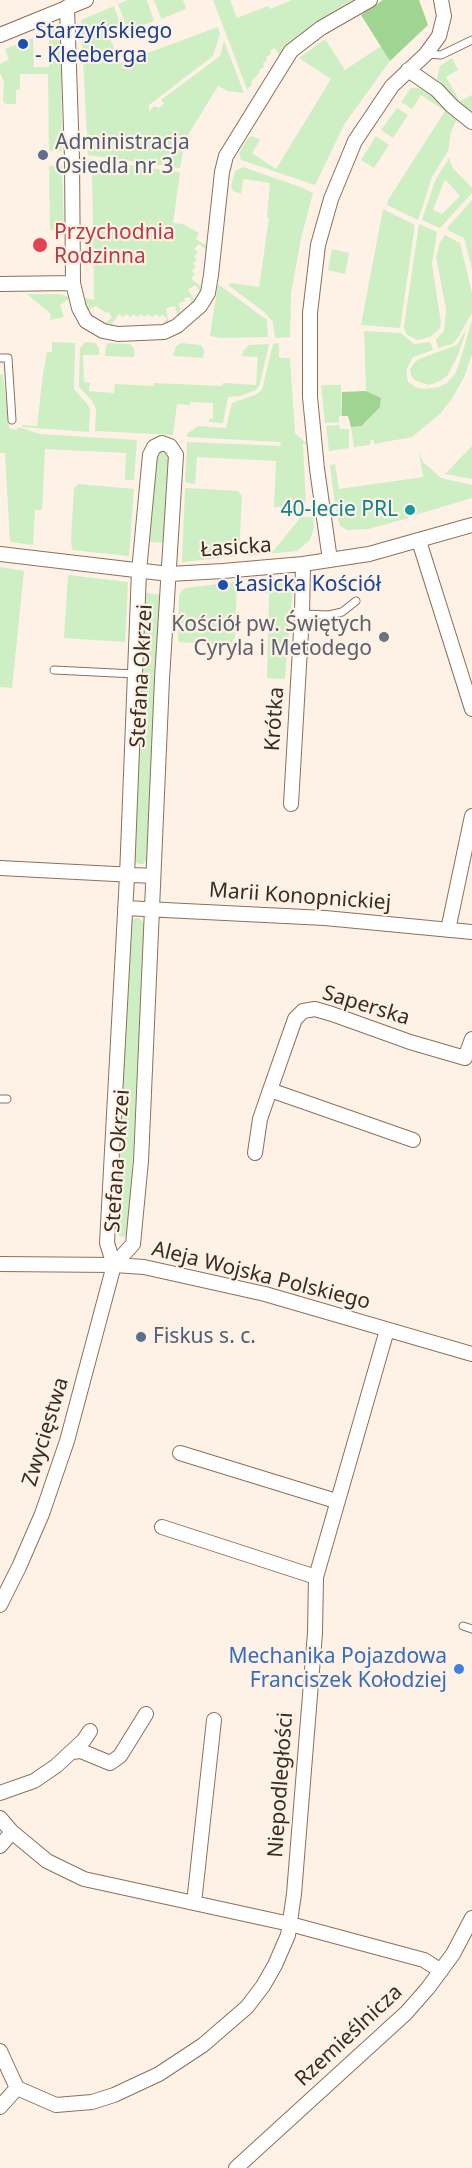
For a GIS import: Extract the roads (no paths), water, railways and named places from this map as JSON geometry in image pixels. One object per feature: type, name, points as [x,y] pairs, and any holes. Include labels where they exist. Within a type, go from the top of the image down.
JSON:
[{"type":"street","points":[[0,34],[86,0]]},
{"type":"street","points":[[67,7],[73,283],[79,309],[86,321],[103,331],[118,334],[164,332],[177,326],[200,306],[208,293],[222,172],[226,156],[291,51],[321,28],[370,0]]},
{"type":"street","points":[[330,560],[317,469],[310,397],[310,313],[318,245],[337,182],[355,141],[392,86],[426,54],[439,36],[444,24],[441,0]]},
{"type":"street","points":[[408,70],[437,90],[472,122]]},
{"type":"street","points":[[0,284],[73,283]]},
{"type":"street","name":"Stefana Okrzei","points":[[162,443],[170,446],[176,455],[169,574],[162,679],[141,1161],[133,1244],[114,1264],[107,1243],[127,876],[139,571],[150,455],[154,447],[162,443]]},
{"type":"street","name":"Łasicka","points":[[0,554],[169,574],[303,564],[369,554],[472,525]]},
{"type":"street","points":[[419,541],[466,664],[472,709]]},
{"type":"street","name":"Krótka","points":[[291,804],[303,564]]},
{"type":"street","points":[[448,930],[472,816]]},
{"type":"street","points":[[0,868],[153,876]]},
{"type":"street","name":"Marii Konopnickiej","points":[[125,908],[325,918],[472,932]]},
{"type":"street","name":"Saperska","points":[[255,1153],[260,1119],[295,1019],[303,1011],[315,1009],[332,1014],[469,1060],[472,1039]]},
{"type":"street","points":[[270,1090],[413,1140]]},
{"type":"street","name":"Aleja Wojska Polskiego","points":[[0,1264],[114,1264],[144,1267],[231,1285],[472,1354]]},
{"type":"street","name":"Zwycięstwa","points":[[0,1605],[42,1514],[68,1441],[114,1264]]},
{"type":"street","name":"Niepodległości","points":[[17,2088],[56,2105],[71,2105],[92,2102],[114,2095],[159,2074],[203,2045],[247,2007],[275,1965],[288,1935],[290,1924],[315,1633],[316,1577],[387,1330]]},
{"type":"street","points":[[180,1453],[336,1502]]},
{"type":"street","points":[[162,1527],[316,1577]]},
{"type":"street","points":[[72,1752],[81,1751],[110,1763],[120,1756],[146,1714]]},
{"type":"street","points":[[194,1903],[214,1720]]},
{"type":"street","points":[[0,1793],[34,1781],[72,1752],[90,1731]]},
{"type":"street","points":[[0,1818],[12,1832],[47,1861],[84,1879],[290,1924],[424,1960],[441,1971]]},
{"type":"street","points":[[0,1846],[12,1832]]},
{"type":"street","name":"Rzemieślnicza","points":[[236,2168],[385,2034],[441,1971],[472,1918]]},
{"type":"street","points":[[0,2050],[17,2088],[0,2107]]},
{"type":"lane","points":[[426,54],[441,55],[472,40]]},
{"type":"lane","points":[[0,358],[8,358],[12,420]]},
{"type":"lane","points":[[302,614],[336,614],[356,601]]},
{"type":"lane","points":[[54,670],[135,674]]},
{"type":"lane","points":[[462,1626],[472,1629]]},
{"type":"place","name":"Starzyńskiego - Kleeberga","points":[[23,44]]},
{"type":"place","name":"Administracja Osiedla nr 3","points":[[43,155]]},
{"type":"place","name":"Przychodnia Rodzinna","points":[[40,245]]},
{"type":"place","name":"40-lecie PRL","points":[[410,510]]},
{"type":"place","name":"Łasicka Kościół","points":[[223,585]]},
{"type":"place","name":"Kościół pw. Świętych Cyryla i Metodego","points":[[384,637]]},
{"type":"place","name":"Fiskus s. c.","points":[[141,1337]]},
{"type":"place","name":"Mechanika Pojazdowa Franciszek Kołodziej","points":[[459,1669]]}]
